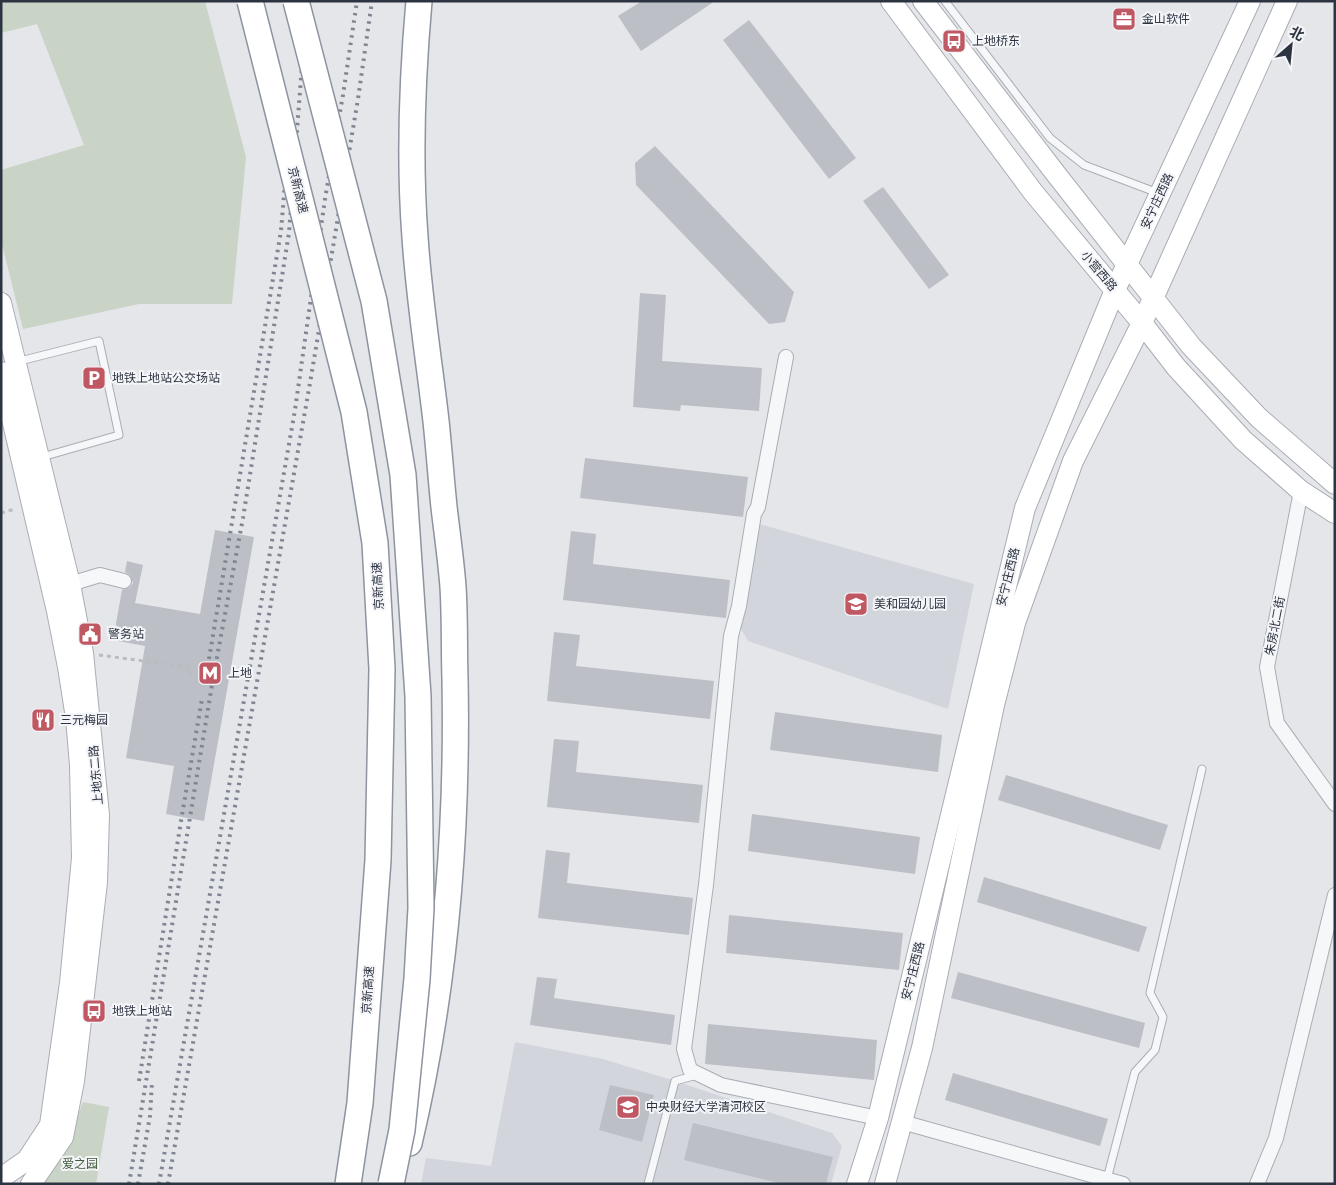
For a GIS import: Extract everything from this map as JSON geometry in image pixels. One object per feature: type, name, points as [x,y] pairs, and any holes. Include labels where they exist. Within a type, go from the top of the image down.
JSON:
[{"type":"highway","name":"京新高速","points":[[250,1],[354,412],[376,543],[382,669],[378,860],[360,1103],[348,1184]]},
{"type":"highway","points":[[296,1],[374,301],[403,475],[418,696],[421,908],[417,978],[403,1121],[391,1184]]},
{"type":"highway","points":[[397,1184],[422,1088],[440,980],[448,902],[454,810],[456,735],[453,587],[436,423],[428,366],[415,236],[412,182],[412,97],[419,1]]},
{"type":"main road","name":"小营西路","points":[[891,1],[1033,192],[1142,323],[1176,367],[1243,440],[1302,491],[1335,513]]},
{"type":"main road","name":"安宁庄西路","points":[[857,1184],[878,1118],[1024,508],[1115,290],[1250,1]]},
{"type":"main road","points":[[885,1184],[922,1048],[994,705],[1015,623],[1073,460],[1142,323],[1287,1]]},
{"type":"main road","points":[[935,4],[1056,174],[1191,346],[1259,418],[1335,484]]},
{"type":"main road","name":"上地东二路","points":[[1,303],[8,366],[7,421],[31,460],[76,718],[80,774],[82,858],[70,983],[50,1125],[27,1160],[1,1178]]},
{"type":"main road","name":"上地东二路","points":[[8,366],[31,460],[70,584],[84,653],[99,815],[99,858],[96,891],[74,1081],[63,1137],[31,1184]]},
{"type":"street","points":[[786,357],[758,507],[754,514],[739,606],[731,636],[706,885],[684,1049],[690,1070],[721,1085],[878,1118]]},
{"type":"street","name":"朱房北二街","points":[[1302,491],[1267,667],[1277,723],[1335,804]]},
{"type":"street","points":[[70,584],[100,575],[124,581]]},
{"type":"street","points":[[1257,1184],[1276,1138],[1335,895]]},
{"type":"street","points":[[902,1122],[1123,1184]]},
{"type":"lane","points":[[935,4],[1050,138],[1084,165],[1161,194]]},
{"type":"lane","points":[[8,366],[99,341],[120,435],[31,460]]},
{"type":"lane","points":[[1108,1179],[1135,1072],[1155,1050],[1161,1026],[1163,1017],[1150,993],[1202,769]]},
{"type":"lane","points":[[648,1184],[675,1081],[700,1075]]},
{"type":"path","points":[[84,653],[188,667],[191,668],[190,675]]},
{"type":"shaded area","name":"美和园幼儿园","points":[[759,524],[974,584],[948,709],[748,641],[738,624]]},
{"type":"shaded area","name":"中央财经大学清河校区","points":[[515,1042],[603,1059],[832,1133],[842,1146],[831,1184],[421,1184],[426,1158],[491,1166]]},
{"type":"green space","points":[[1,1],[205,1],[246,157],[232,304],[139,304],[23,329],[1,240],[1,170],[84,145],[37,24],[1,33]]},
{"type":"green space","name":"爱之园","points":[[83,1102],[109,1107],[96,1184],[44,1184],[60,1160]]},
{"type":"building","points":[[642,1],[715,1],[641,51],[618,16]]},
{"type":"building","points":[[749,20],[856,158],[829,179],[723,40]]},
{"type":"building","points":[[655,146],[794,292],[785,322],[769,324],[636,185],[635,163]]},
{"type":"building","points":[[883,187],[949,275],[929,289],[863,201]]},
{"type":"building","points":[[640,293],[666,295],[662,361],[762,368],[759,411],[681,405],[680,411],[633,407]]},
{"type":"building","points":[[585,458],[748,477],[743,517],[580,498]]},
{"type":"building","points":[[215,530],[254,537],[204,821],[166,814],[174,766],[126,758],[145,646],[113,640],[122,590],[130,587],[133,583],[130,575],[125,572],[127,561],[143,565],[135,603],[200,614]]},
{"type":"building","points":[[571,531],[596,534],[593,564],[730,580],[726,618],[563,600]]},
{"type":"building","points":[[554,632],[580,635],[576,666],[714,681],[710,719],[547,701]]},
{"type":"building","points":[[775,712],[942,735],[938,772],[770,750]]},
{"type":"building","points":[[554,739],[579,741],[576,772],[703,785],[699,823],[547,807]]},
{"type":"building","points":[[1006,775],[1168,825],[1160,850],[998,800]]},
{"type":"building","points":[[752,814],[920,837],[915,874],[748,851]]},
{"type":"building","points":[[546,850],[570,853],[567,883],[693,898],[689,935],[538,918]]},
{"type":"building","points":[[984,877],[1147,927],[1139,952],[977,902]]},
{"type":"building","points":[[729,915],[903,933],[899,970],[726,953]]},
{"type":"building","points":[[958,972],[1145,1023],[1139,1048],[951,998]]},
{"type":"building","points":[[537,977],[557,979],[554,998],[675,1015],[671,1045],[530,1025]]},
{"type":"building","points":[[708,1024],[877,1040],[874,1080],[705,1064]]},
{"type":"building","points":[[953,1073],[1108,1119],[1100,1146],[945,1100]]},
{"type":"building","points":[[610,1085],[654,1095],[642,1142],[599,1130]]},
{"type":"building","points":[[693,1123],[833,1157],[826,1184],[783,1184],[684,1160]]},
{"type":"railway","points":[[129,1184],[214,673],[243,518],[289,233],[307,1]]},
{"type":"railway","points":[[159,1184],[295,410],[325,199],[357,1]]},
{"type":"railway","points":[[168,1184],[310,383],[358,99],[372,1]]},
{"type":"railway","points":[[209,659],[281,231],[286,171]]},
{"type":"railway","points":[[139,1081],[202,699]]},
{"type":"railway","points":[[138,1184],[150,1116],[152,1082]]},
{"type":"place","name":"金山软件","points":[[1124,19]]},
{"type":"place","name":"上地桥东","points":[[954,41]]},
{"type":"place","name":"地铁上地站公交场站","points":[[94,378]]},
{"type":"place","name":"美和园幼儿园","points":[[856,604]]},
{"type":"place","name":"警务站","points":[[90,634]]},
{"type":"place","name":"上地","points":[[210,673]]},
{"type":"place","name":"三元梅园","points":[[43,720]]},
{"type":"place","name":"地铁上地站","points":[[94,1011]]},
{"type":"place","name":"中央财经大学清河校区","points":[[628,1107]]}]
